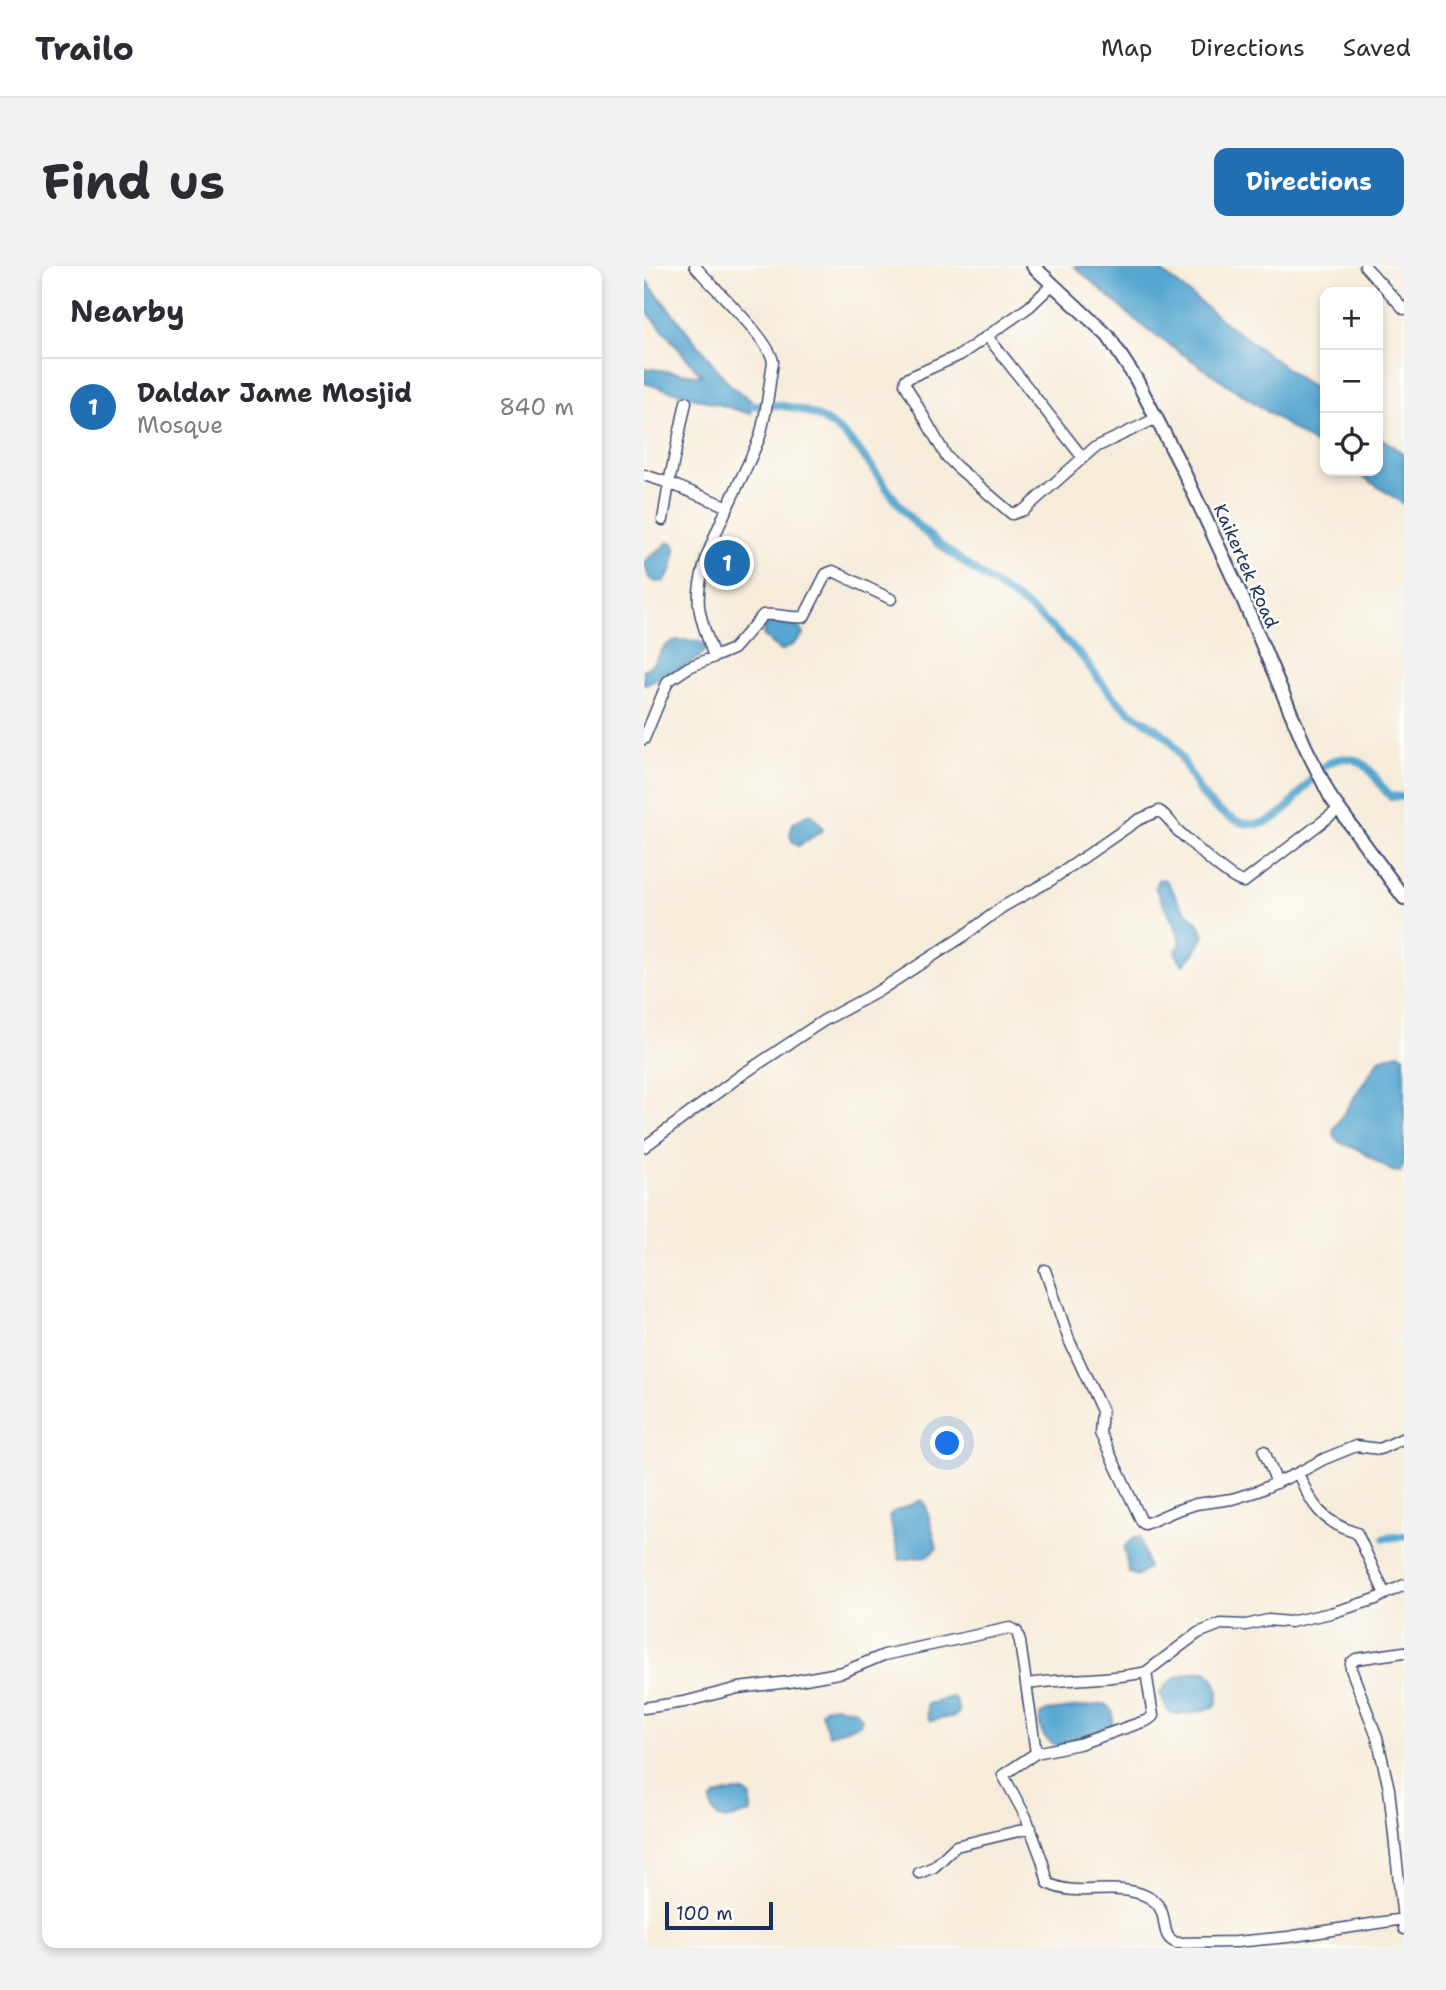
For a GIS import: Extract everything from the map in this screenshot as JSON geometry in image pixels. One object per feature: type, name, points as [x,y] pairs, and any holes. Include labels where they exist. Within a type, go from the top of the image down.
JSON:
[{"type":"main road","name":"Kaikertek Road","points":[[1033,266],[1108,335],[1136,379],[1242,597],[1305,746],[1335,804],[1404,898]]},
{"type":"street","points":[[695,266],[760,337],[772,354],[773,362],[759,437],[706,564],[699,605],[714,657]]},
{"type":"street","points":[[1365,266],[1404,309]]},
{"type":"street","points":[[1053,284],[1029,307],[960,355],[934,368],[911,375],[905,381],[947,456],[1012,514],[1016,514],[1024,510],[1094,448],[1157,418]]},
{"type":"street","points":[[987,337],[1083,458]]},
{"type":"street","points":[[663,520],[686,402]]},
{"type":"street","points":[[644,475],[728,507]]},
{"type":"street","points":[[644,739],[668,681],[689,667],[733,649],[763,615],[777,613],[804,617],[826,574],[833,571],[891,599]]},
{"type":"street","points":[[644,1147],[740,1076],[823,1021],[899,978],[1004,906],[1051,880],[1138,820],[1159,811],[1225,872],[1237,881],[1244,882],[1335,804]]},
{"type":"street","points":[[1045,1269],[1069,1340],[1102,1412],[1101,1433],[1145,1524],[1196,1504],[1232,1499],[1356,1446],[1380,1449],[1404,1438]]},
{"type":"street","points":[[1264,1451],[1277,1482]]},
{"type":"street","points":[[1298,1473],[1315,1508],[1339,1528],[1357,1533],[1385,1594]]},
{"type":"street","points":[[1028,1684],[1062,1679],[1109,1680],[1146,1672],[1198,1633],[1221,1624],[1246,1625],[1268,1620],[1290,1622],[1376,1599],[1404,1585]]},
{"type":"street","points":[[644,1708],[684,1702],[738,1688],[843,1672],[884,1655],[1010,1628],[1017,1632],[1020,1642],[1028,1684],[1035,1753]]},
{"type":"street","points":[[1146,1672],[1153,1709],[1153,1716],[1148,1720],[1079,1744],[1035,1753],[1003,1775],[1031,1828],[1048,1883],[1056,1888],[1144,1894],[1157,1903],[1164,1913],[1166,1936],[1177,1943],[1236,1942],[1403,1924],[1389,1789],[1377,1737],[1351,1663],[1356,1659],[1404,1652]]},
{"type":"street","points":[[919,1873],[934,1867],[956,1846],[1031,1828]]},
{"type":"water","points":[[1074,266],[1155,266],[1320,393],[1320,448],[1146,329]]},
{"type":"water","points":[[644,278],[731,386],[752,401],[751,414],[644,383],[644,368],[702,376],[644,308]]},
{"type":"water","points":[[1383,439],[1404,454],[1404,504],[1362,476],[1383,476]]},
{"type":"water","points":[[669,542],[674,544],[675,548],[671,569],[664,581],[656,582],[649,578],[644,562]]},
{"type":"water","points":[[777,621],[799,627],[804,634],[781,651],[763,635],[765,625]]},
{"type":"water","points":[[677,640],[698,641],[707,646],[699,657],[691,662],[672,673],[644,683],[644,670],[665,647]]},
{"type":"water","points":[[811,813],[823,828],[822,831],[798,846],[791,839],[793,823]]},
{"type":"water","points":[[1160,879],[1166,880],[1180,904],[1201,927],[1204,936],[1193,955],[1183,965],[1175,952],[1181,944],[1177,930],[1155,888]]},
{"type":"water","points":[[1398,1053],[1404,1055],[1404,1164],[1400,1172],[1392,1171],[1359,1150],[1339,1142],[1333,1130],[1379,1059]]},
{"type":"water","points":[[922,1500],[937,1548],[928,1556],[900,1560],[889,1516]]},
{"type":"water","points":[[1140,1537],[1148,1568],[1138,1576],[1129,1573],[1124,1547]]},
{"type":"water","points":[[1206,1671],[1217,1687],[1216,1706],[1185,1714],[1168,1711],[1160,1694],[1168,1683],[1185,1674]]},
{"type":"water","points":[[952,1697],[956,1700],[959,1712],[955,1716],[931,1721],[928,1718],[927,1704]]},
{"type":"water","points":[[1106,1704],[1112,1713],[1112,1725],[1058,1746],[1049,1742],[1043,1734],[1040,1715],[1047,1711]]},
{"type":"water","points":[[834,1706],[856,1710],[862,1719],[860,1724],[829,1735],[821,1713],[824,1708]]},
{"type":"water","points":[[736,1791],[751,1797],[751,1813],[726,1819],[718,1818],[711,1801],[716,1796]]},
{"type":"waterway","points":[[742,404],[797,409],[817,416],[839,430],[852,442],[918,526],[1036,614],[1077,651],[1121,704],[1167,737],[1201,793],[1218,810],[1244,823],[1264,823],[1281,813],[1324,767],[1340,759],[1358,761],[1371,772],[1390,796],[1404,797]]},
{"type":"waterway","points":[[1385,1538],[1404,1536]]},
{"type":"place","name":"Daldar Jame Mosjid","points":[[727,563]]}]
